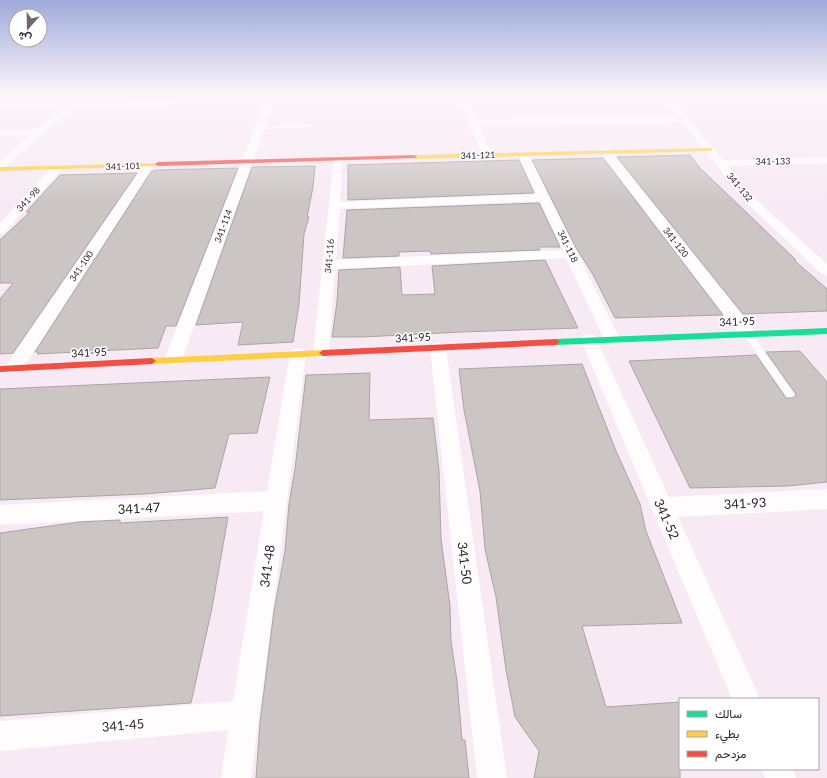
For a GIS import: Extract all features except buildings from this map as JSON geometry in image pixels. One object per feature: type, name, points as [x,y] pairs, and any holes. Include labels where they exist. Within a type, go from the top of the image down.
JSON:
[{"type":"street","points":[[0,166],[41,129]]},
{"type":"street","name":"341-114","points":[[173,360],[260,129]]},
{"type":"street","points":[[477,129],[487,155]]},
{"type":"street","name":"341-132","points":[[693,129],[750,200],[827,271]]},
{"type":"street","points":[[0,133],[38,132]]},
{"type":"street","name":"341-121","points":[[247,162],[605,151],[710,150]]},
{"type":"street","name":"341-120","points":[[605,151],[747,333]]},
{"type":"street","name":"341-118","points":[[523,154],[612,339]]},
{"type":"street","name":"341-116","points":[[322,353],[328,265],[338,159]]},
{"type":"street","name":"341-133","points":[[720,163],[827,160]]},
{"type":"street","name":"341-101","points":[[0,170],[247,162]]},
{"type":"street","name":"341-100","points":[[7,368],[149,165]]},
{"type":"street","name":"341-98","points":[[0,230],[57,168]]},
{"type":"street","points":[[334,206],[544,197]]},
{"type":"street","points":[[0,213],[16,212]]},
{"type":"street","points":[[328,265],[572,254]]},
{"type":"street","name":"341-95","points":[[7,368],[589,340],[827,331]]},
{"type":"street","name":"341-52","points":[[589,340],[746,698]]},
{"type":"street","name":"341-50","points":[[438,348],[492,778]]},
{"type":"street","name":"341-48","points":[[236,778],[298,354]]},
{"type":"street","name":"341-93","points":[[662,508],[827,499]]},
{"type":"street","name":"341-47","points":[[0,515],[277,500]]},
{"type":"street","name":"341-45","points":[[0,736],[246,714]]},
{"type":"lane","points":[[747,333],[790,395]]},
{"type":"traffic: fast","points":[[556,342],[827,331]]},
{"type":"traffic: slow","points":[[414,157],[710,150]]},
{"type":"traffic: slow","points":[[0,169],[158,164]]},
{"type":"traffic: slow","points":[[152,361],[323,353]]},
{"type":"traffic: jam","points":[[158,164],[414,157]]},
{"type":"traffic: jam","points":[[323,353],[556,342]]},
{"type":"traffic: jam","points":[[0,369],[152,361]]}]
